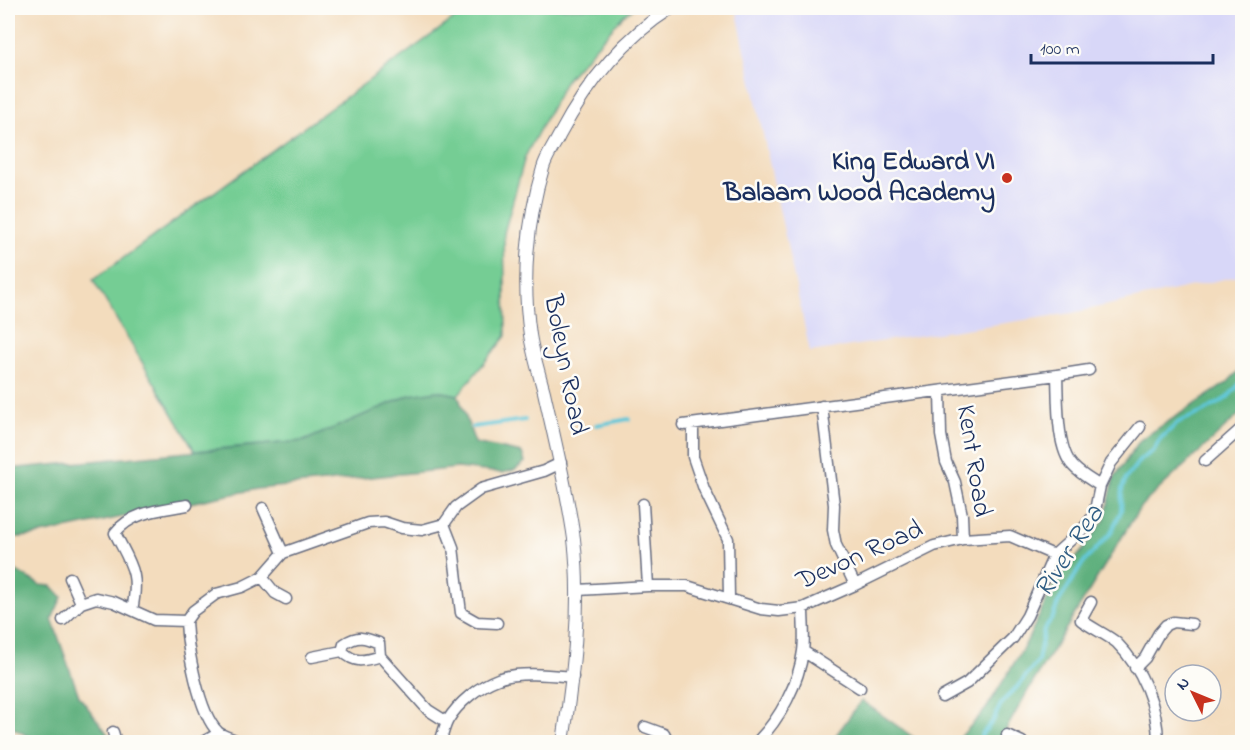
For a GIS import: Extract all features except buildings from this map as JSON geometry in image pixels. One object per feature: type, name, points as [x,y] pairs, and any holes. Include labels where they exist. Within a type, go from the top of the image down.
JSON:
[{"type":"street","name":"Boleyn Road","points":[[563,742],[573,676],[578,590],[574,540],[561,463],[530,334],[526,288],[529,228],[543,166],[576,104],[611,58],[652,20],[671,8]]},
{"type":"street","points":[[1089,370],[1057,375],[1064,454],[1073,467],[1100,486]]},
{"type":"street","name":"Kent Road","points":[[729,598],[728,539],[704,489],[693,457],[688,425],[1057,375]]},
{"type":"street","name":"Kent Road","points":[[940,391],[941,435],[946,462],[955,482],[962,515],[963,539]]},
{"type":"street","points":[[822,406],[834,505],[833,530],[836,545],[855,585]]},
{"type":"street","points":[[942,697],[967,683],[1013,638],[1027,615],[1054,555],[1083,529],[1094,514],[1100,486],[1111,463],[1140,428]]},
{"type":"street","points":[[1206,461],[1242,428]]},
{"type":"street","points":[[239,742],[219,733],[207,718],[187,642],[186,621],[193,611],[216,594],[242,587],[262,578],[282,553],[368,524],[384,522],[402,528],[422,530],[444,524],[456,507],[481,489],[544,471],[561,463]]},
{"type":"street","points":[[643,504],[648,586]]},
{"type":"street","points":[[132,610],[136,589],[135,575],[115,533],[123,523],[140,514],[187,505]]},
{"type":"street","points":[[263,508],[282,553]]},
{"type":"street","points":[[444,524],[453,547],[461,613],[477,622],[497,623]]},
{"type":"street","name":"Devon Road","points":[[578,590],[687,586],[779,611],[803,608],[934,546],[963,539],[1010,536],[1054,555]]},
{"type":"street","points":[[70,578],[81,603]]},
{"type":"street","points":[[262,578],[275,593],[286,599]]},
{"type":"street","points":[[63,620],[81,603],[96,598],[114,602],[154,620],[186,621]]},
{"type":"street","points":[[1091,602],[1081,620],[1116,642],[1135,668],[1146,686],[1158,733],[1158,742]]},
{"type":"street","points":[[757,742],[781,712],[794,685],[803,651],[803,608]]},
{"type":"street","points":[[1135,668],[1145,658],[1166,625],[1173,622],[1192,624]]},
{"type":"street","points":[[342,651],[344,644],[355,637],[362,636],[380,643],[380,656],[428,710],[447,722]]},
{"type":"street","points":[[342,651],[350,658],[364,661],[380,656]]},
{"type":"street","points":[[312,657],[342,651]]},
{"type":"street","points":[[803,651],[860,688]]},
{"type":"street","points":[[440,742],[447,722],[458,706],[499,678],[536,674],[573,676]]},
{"type":"street","points":[[645,727],[663,734],[668,742]]},
{"type":"street","points":[[203,742],[219,733]]},
{"type":"street","points":[[1007,735],[1022,742]]},
{"type":"shaded area","name":"King Edward VI Balaam Wood Academy","points":[[736,8],[1242,8],[1242,275],[1072,313],[810,352]]},
{"type":"green space","points":[[469,8],[634,8],[624,15],[566,80],[525,157],[504,233],[506,336],[458,395],[438,391],[410,395],[304,441],[195,451],[93,280]]},
{"type":"green space","points":[[1242,367],[1242,412],[1141,506],[999,742],[956,742],[986,709],[1024,647],[1055,583],[1105,519],[1114,478],[1140,440],[1227,383]]},
{"type":"green space","points":[[438,391],[458,395],[475,443],[522,453],[525,462],[515,470],[502,473],[458,468],[257,489],[31,536],[8,538],[8,469],[304,441],[410,395]]},
{"type":"green space","points":[[8,566],[40,585],[52,586],[62,597],[52,619],[79,696],[110,737],[111,742],[38,742],[8,725]]},
{"type":"green space","points":[[862,701],[920,742],[831,742]]},
{"type":"waterway","name":"River Rea","points":[[979,742],[1002,702],[1038,661],[1044,629],[1083,563],[1111,533],[1121,511],[1122,489],[1126,478],[1140,460],[1154,450],[1160,439],[1179,422],[1227,398],[1242,381]]},
{"type":"waterway","points":[[596,425],[629,419]]},
{"type":"waterway","points":[[473,427],[525,420]]},
{"type":"place","name":"King Edward VI Balaam Wood Academy","points":[[1007,178]]}]
